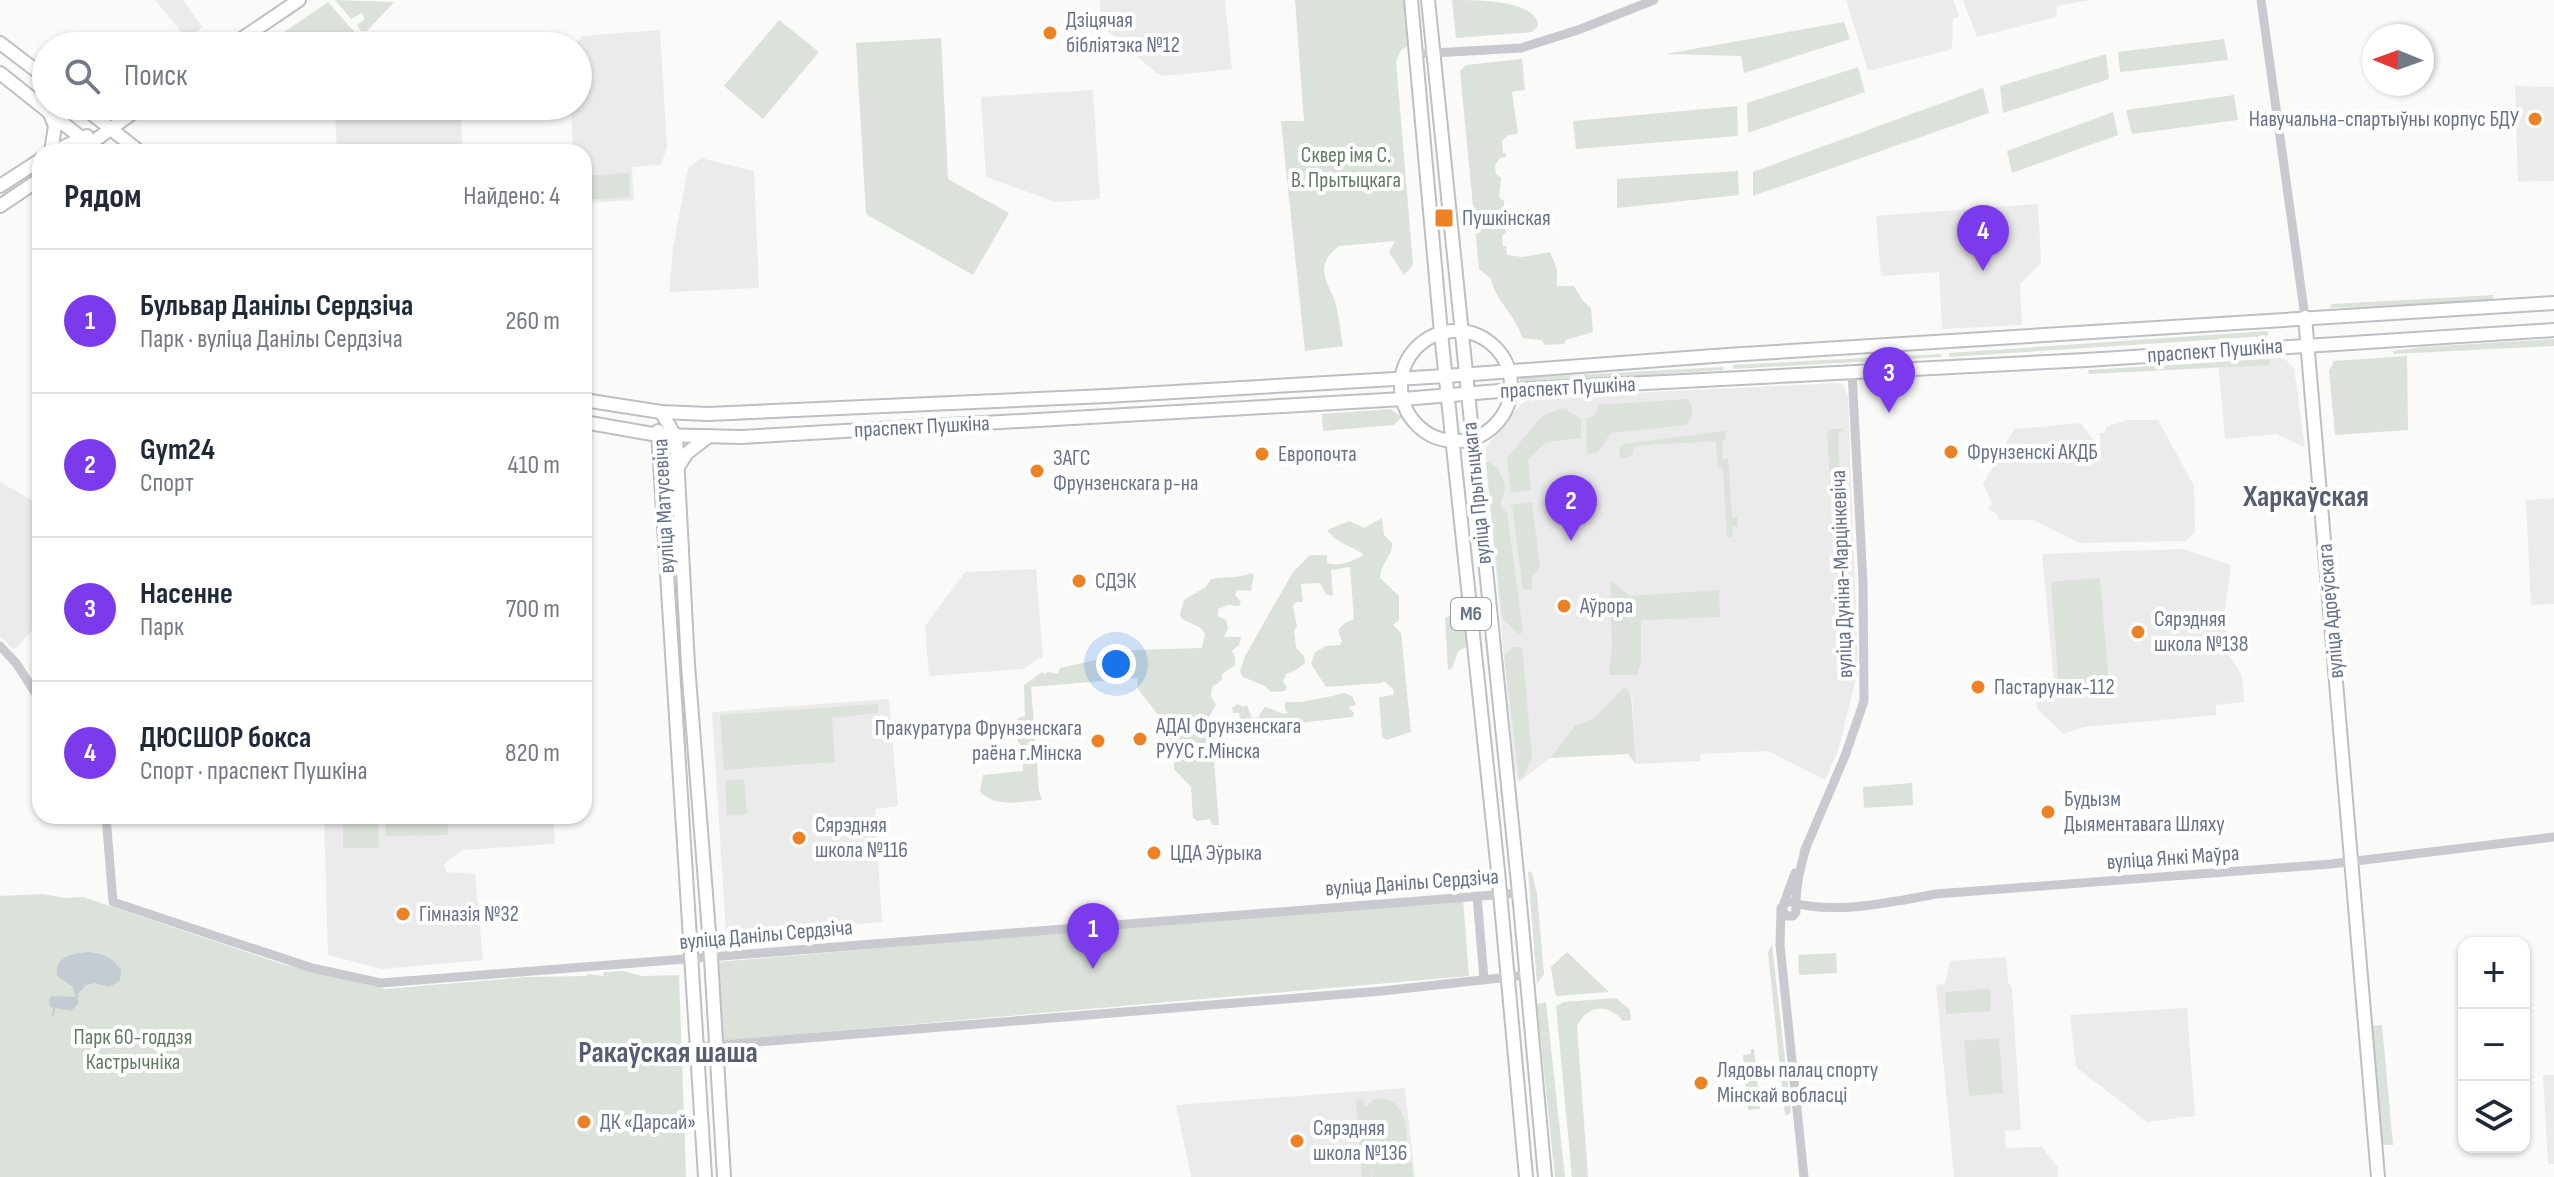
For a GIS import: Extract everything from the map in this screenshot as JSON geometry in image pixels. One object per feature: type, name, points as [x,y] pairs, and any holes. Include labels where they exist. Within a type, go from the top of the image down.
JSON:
[{"type":"main road","points":[[252,32],[299,0]]},
{"type":"main road","name":"вуліца Прытыцкага","points":[[1411,0],[1441,333],[1526,1177]]},
{"type":"main road","name":"вуліца Прытыцкага","points":[[1428,0],[1545,1177]]},
{"type":"main road","points":[[0,43],[32,67]]},
{"type":"main road","points":[[12,52],[10,64],[0,71],[32,97]]},
{"type":"main road","points":[[52,120],[55,126],[53,144]]},
{"type":"main road","points":[[59,120],[84,144]]},
{"type":"main road","points":[[99,120],[130,144]]},
{"type":"main road","points":[[90,144],[121,120]]},
{"type":"main road","points":[[0,186],[32,165]]},
{"type":"main road","points":[[0,206],[32,184]]},
{"type":"main road","name":"праспект Пушкіна","points":[[592,401],[661,412],[770,412],[1106,396],[2554,303]]},
{"type":"main road","name":"вуліца Адоеўскага","points":[[2305,317],[2378,1177]]},
{"type":"main road","name":"праспект Пушкіна","points":[[592,424],[676,437],[741,437],[2554,330]]},
{"type":"main road","points":[[1461,331],[1489,341],[1501,354],[1509,371],[1511,390],[1500,418],[1485,433],[1453,440],[1439,438],[1424,430],[1409,414],[1403,399],[1402,377],[1414,351],[1427,340],[1441,333],[1461,331]]},
{"type":"main road","name":"вуліца Матусевіча","points":[[661,412],[659,463],[705,1177]]},
{"type":"main road","name":"вуліца Матусевіча","points":[[661,412],[676,437],[688,665],[724,1177]]},
{"type":"main road","points":[[632,431],[651,446],[659,463]]},
{"type":"main road","points":[[677,468],[687,453],[709,436]]},
{"type":"main road","points":[[670,628],[674,622],[679,624],[688,665]]},
{"type":"main road","points":[[684,842],[701,841]]},
{"type":"main road","points":[[700,1111],[719,1109]]},
{"type":"street","points":[[1416,54],[1521,48],[1578,30],[1654,0]]},
{"type":"street","name":"вуліца Адоеўскага","points":[[2261,0],[2305,317]]},
{"type":"street","name":"вуліца Дуніна-Марцінкевіча","points":[[1804,1177],[1780,945],[1782,906],[1845,756],[1864,701],[1863,582],[1852,372]]},
{"type":"street","points":[[0,646],[32,688]]},
{"type":"street","name":"вуліца Данілы Сердзіча","points":[[107,824],[113,902],[343,976],[381,983],[1519,893]]},
{"type":"street","name":"вуліца Янкі Маўра","points":[[1795,904],[1828,908],[1901,901],[1936,894],[2352,861],[2554,837]]},
{"type":"street","points":[[1780,945],[1787,923],[1797,910],[1797,877],[1806,848]]},
{"type":"street","points":[[1477,896],[1484,979]]},
{"type":"street","points":[[1795,904],[1788,901],[1782,906],[1784,915],[1793,916],[1828,908]]},
{"type":"street","points":[[696,1047],[1382,991],[1527,975]]},
{"type":"shaded area","points":[[155,0],[183,0],[202,27],[197,32],[181,32]]},
{"type":"shaded area","points":[[1100,0],[1225,0],[1232,69],[1163,76],[1156,73],[1101,25]]},
{"type":"shaded area","points":[[1846,0],[1953,0],[1959,16],[1953,19],[1952,49],[1868,71]]},
{"type":"shaded area","points":[[1963,0],[2091,0],[2057,6],[2056,17],[1977,37]]},
{"type":"shaded area","points":[[660,30],[667,147],[661,165],[632,167],[634,200],[592,203],[592,144],[573,144],[572,120],[592,120],[592,35]]},
{"type":"shaded area","name":"Навучальна-спартыўны корпус БДУ","points":[[2515,86],[2554,87],[2554,181],[2518,182]]},
{"type":"shaded area","points":[[1093,90],[1100,199],[1055,202],[986,177],[981,97]]},
{"type":"shaded area","points":[[335,120],[461,120],[462,144],[337,144]]},
{"type":"shaded area","points":[[701,158],[754,171],[759,288],[669,292],[673,248],[688,168]]},
{"type":"shaded area","points":[[2038,204],[2041,263],[2020,284],[2022,325],[1942,329],[1939,272],[1881,276],[1876,216]]},
{"type":"shaded area","points":[[2285,359],[2294,368],[2305,447],[2276,434],[2225,439],[2218,362]]},
{"type":"shaded area","points":[[1839,383],[1848,396],[1858,670],[1839,748],[1825,780],[1768,751],[1701,754],[1700,761],[1636,764],[1632,695],[1624,687],[1594,718],[1575,726],[1550,758],[1518,783],[1485,451],[1487,446],[1521,404],[1530,398]]},
{"type":"shaded area","points":[[2128,420],[2158,420],[2194,486],[2195,532],[2185,541],[2079,543],[2033,520],[1999,520],[1997,514],[1988,509],[1992,503],[1983,484],[2014,429],[2081,423],[2098,447],[2101,440],[2099,433],[2104,433],[2107,426]]},
{"type":"shaded area","points":[[0,482],[32,500],[32,631],[14,650],[0,636]]},
{"type":"shaded area","points":[[2554,498],[2554,604],[2531,605],[2526,500]]},
{"type":"shaded area","name":"Сярэдняя школа №138","points":[[2183,549],[2231,565],[2225,611],[2228,653],[2242,676],[2244,702],[2216,705],[2216,715],[2083,727],[2064,734],[2037,709],[2035,684],[2054,682],[2042,554]]},
{"type":"shaded area","points":[[1036,569],[1043,656],[1023,669],[929,676],[925,626],[965,572]]},
{"type":"shaded area","name":"Сярэдняя школа №116","points":[[889,699],[898,806],[875,809],[882,922],[726,934],[712,712]]},
{"type":"shaded area","name":"Гімназія №32","points":[[324,824],[554,824],[555,844],[462,850],[444,864],[446,872],[475,874],[483,960],[381,969],[328,955]]},
{"type":"shaded area","points":[[88,952],[115,962],[121,970],[120,981],[109,987],[94,983],[86,985],[78,994],[78,1004],[71,1011],[50,1007],[51,996],[76,997],[72,986],[57,976],[58,964],[70,955]]},
{"type":"shaded area","points":[[2006,957],[2008,982],[2012,988],[2021,1130],[2005,1131],[2006,1148],[2042,1147],[2058,1168],[2058,1177],[1954,1177],[1936,985],[1945,984],[1950,961]]},
{"type":"shaded area","points":[[2187,1008],[2195,1116],[2147,1122],[2076,1067],[2070,1015]]},
{"type":"shaded area","points":[[2543,1075],[2554,1075],[2554,1164],[2548,1164]]},
{"type":"shaded area","name":"Сярэдняя школа №136","points":[[1405,1088],[1415,1177],[1191,1177],[1176,1105]]},
{"type":"green space","points":[[335,0],[394,2],[367,31],[361,31],[357,25],[365,19],[362,13],[351,19]]},
{"type":"green space","name":"Сквер імя С. В. Прытыцкага","points":[[1295,0],[1404,0],[1406,38],[1409,38],[1409,45],[1401,50],[1396,62],[1413,265],[1404,275],[1389,252],[1395,241],[1339,246],[1327,258],[1324,270],[1337,308],[1343,346],[1305,351],[1281,121],[1304,121]]},
{"type":"green space","points":[[1452,0],[1490,1],[1517,6],[1535,17],[1538,26],[1532,32],[1456,38]]},
{"type":"green space","points":[[328,2],[354,32],[284,32]]},
{"type":"green space","points":[[779,20],[819,52],[763,119],[724,86]]},
{"type":"green space","points":[[1844,22],[1850,39],[1744,73],[1741,56],[1666,54]]},
{"type":"green space","points":[[941,38],[948,179],[1009,213],[973,275],[866,214],[856,43]]},
{"type":"green space","points":[[2224,39],[2228,60],[2120,72],[2118,52]]},
{"type":"green space","points":[[2106,54],[2109,79],[2003,113],[2000,86]]},
{"type":"green space","points":[[1522,59],[1525,90],[1512,92],[1518,134],[1508,135],[1502,141],[1506,157],[1500,158],[1495,165],[1496,174],[1501,178],[1499,197],[1504,201],[1504,209],[1500,213],[1506,232],[1502,236],[1503,246],[1506,246],[1507,255],[1523,257],[1550,252],[1557,269],[1557,286],[1574,286],[1591,308],[1593,332],[1566,340],[1564,344],[1545,345],[1541,340],[1522,338],[1491,279],[1479,269],[1460,71],[1466,65]]},
{"type":"green space","points":[[1858,67],[1865,92],[1748,133],[1747,103]]},
{"type":"green space","points":[[1983,88],[1989,113],[1753,196],[1753,172]]},
{"type":"green space","points":[[2234,95],[2238,120],[2132,134],[2126,110]]},
{"type":"green space","points":[[1737,106],[1738,136],[1576,149],[1573,121]]},
{"type":"green space","points":[[2113,112],[2118,135],[2012,173],[2007,151]]},
{"type":"green space","points":[[1738,171],[1739,195],[1617,208],[1617,179]]},
{"type":"green space","points":[[629,173],[630,197],[592,199],[592,175]]},
{"type":"green space","points":[[2494,295],[2491,301],[2330,308],[2332,304]]},
{"type":"green space","points":[[2268,331],[2268,336],[1949,357],[1949,353]]},
{"type":"green space","points":[[2554,339],[2554,346],[2393,354],[2393,351],[2422,347]]},
{"type":"green space","points":[[1941,354],[1941,357],[1733,369],[1733,365]]},
{"type":"green space","points":[[2407,356],[2408,430],[2335,435],[2329,371],[2334,361]]},
{"type":"green space","points":[[2269,359],[2269,365],[2089,374],[2088,370]]},
{"type":"green space","points":[[1723,367],[1723,370],[1520,383],[1520,378]]},
{"type":"green space","points":[[1688,399],[1692,412],[1686,425],[1611,433],[1597,453],[1587,454],[1586,419],[1594,416],[1599,405]]},
{"type":"green space","points":[[1564,408],[1581,419],[1581,438],[1546,442],[1528,459],[1531,490],[1511,493],[1507,458],[1543,415]]},
{"type":"green space","points":[[1390,409],[1402,417],[1394,425],[1323,431],[1322,414]]},
{"type":"green space","points":[[1833,429],[1845,429],[1838,432],[1840,486],[1847,484],[1849,523],[1830,524],[1833,519],[1827,433]]},
{"type":"green space","points":[[1725,431],[1723,459],[1728,459],[1732,517],[1737,517],[1738,527],[1732,527],[1733,537],[1727,537],[1723,468],[1718,468],[1716,441],[1633,446],[1633,453],[1628,458],[1621,457],[1619,452],[1625,444]]},
{"type":"green space","points":[[1492,461],[1504,484],[1500,505],[1507,513],[1523,632],[1519,634],[1502,618],[1486,462]]},
{"type":"green space","points":[[1532,502],[1540,567],[1532,577],[1532,589],[1523,590],[1512,505]]},
{"type":"green space","points":[[1382,518],[1384,535],[1392,543],[1380,578],[1399,596],[1399,620],[1393,625],[1401,633],[1411,732],[1386,740],[1382,736],[1379,697],[1394,695],[1393,689],[1384,681],[1326,687],[1311,664],[1315,652],[1326,646],[1340,645],[1342,641],[1338,630],[1354,619],[1350,567],[1331,570],[1333,596],[1326,594],[1320,583],[1301,584],[1303,602],[1296,602],[1293,606],[1297,627],[1294,630],[1296,648],[1304,656],[1305,663],[1286,674],[1283,682],[1287,687],[1285,691],[1271,692],[1265,686],[1243,677],[1240,671],[1245,656],[1293,572],[1310,555],[1327,555],[1327,563],[1336,564],[1364,555],[1337,540],[1327,530],[1349,521],[1364,528]]},
{"type":"green space","points":[[1254,575],[1251,591],[1237,590],[1235,595],[1241,602],[1239,606],[1228,605],[1218,609],[1218,616],[1226,620],[1228,628],[1224,637],[1241,637],[1239,645],[1232,651],[1235,665],[1222,674],[1222,680],[1212,687],[1211,696],[1216,705],[1204,726],[1212,734],[1215,744],[1219,825],[1212,825],[1210,819],[1197,821],[1193,818],[1191,787],[1174,769],[1175,753],[1168,749],[1165,724],[1138,689],[1137,678],[1031,687],[1042,800],[1000,802],[980,791],[983,775],[1023,771],[1023,753],[1012,726],[1018,718],[1025,716],[1024,685],[1042,672],[1058,674],[1060,668],[1096,660],[1101,651],[1202,648],[1205,634],[1201,628],[1182,619],[1180,614],[1184,600],[1206,587],[1211,579]]},
{"type":"green space","points":[[2100,578],[2109,685],[2059,689],[2051,582]]},
{"type":"green space","points":[[1610,580],[1630,596],[1719,590],[1720,617],[1641,620],[1641,661],[1637,675],[1609,675],[1612,647]]},
{"type":"green space","points":[[1463,609],[1466,647],[1458,652],[1452,668],[1448,670],[1445,618]]},
{"type":"green space","points":[[1514,647],[1522,647],[1532,757],[1523,777],[1519,778],[1504,656]]},
{"type":"green space","points":[[1624,687],[1631,694],[1636,764],[1628,754],[1550,758],[1575,726],[1594,718]]},
{"type":"green space","points":[[1344,693],[1352,696],[1356,705],[1348,707],[1354,713],[1353,717],[1236,730],[1234,727],[1240,717],[1239,713],[1233,713],[1232,708],[1237,704],[1247,705],[1252,718],[1258,717],[1265,707],[1284,714],[1288,713],[1285,702]]},
{"type":"green space","points":[[878,704],[878,713],[832,718],[835,762],[724,770],[720,715]]},
{"type":"green space","points":[[744,779],[747,814],[727,816],[725,781]]},
{"type":"green space","points":[[1912,783],[1913,805],[1864,808],[1863,787]]},
{"type":"green space","points":[[343,824],[378,824],[379,848],[343,848]]},
{"type":"green space","points":[[386,824],[448,824],[448,835],[385,836]]},
{"type":"green space","points":[[1528,871],[1532,873],[1537,894],[1544,974],[1537,984]]},
{"type":"green space","name":"Парк 60-годдзя Кастрычніка","points":[[43,894],[64,898],[83,897],[282,964],[385,989],[527,977],[603,976],[604,972],[623,971],[642,976],[679,975],[686,1177],[0,1177],[0,896]]},
{"type":"green space","points":[[1463,899],[1469,976],[720,1041],[717,962]]},
{"type":"green space","points":[[1772,944],[1791,1112],[1788,1115],[1785,1115],[1768,953]]},
{"type":"green space","points":[[1567,952],[1609,992],[1557,996],[1551,967]]},
{"type":"green space","points":[[1836,953],[1837,973],[1799,975],[1798,955]]},
{"type":"green space","points":[[1990,989],[1991,1011],[1946,1014],[1945,992]]},
{"type":"green space","points":[[1616,998],[1630,1010],[1631,1020],[1623,1021],[1611,1011],[1598,1009],[1586,1014],[1577,1026],[1588,1177],[1572,1177],[1556,1006],[1564,1002]]},
{"type":"green space","points":[[1546,1002],[1565,1177],[1555,1177],[1537,1004]]},
{"type":"green space","points":[[2382,1025],[2393,1145],[2383,1145],[2372,1026]]},
{"type":"green space","points":[[1999,1038],[2003,1093],[1969,1096],[1964,1041]]},
{"type":"green space","points":[[1751,1049],[1754,1049],[1760,1109],[1748,1110],[1743,1055],[1751,1054]]},
{"type":"green space","points":[[1381,1098],[1398,1106],[1402,1114],[1408,1163],[1412,1163],[1413,1177],[1372,1177],[1371,1168],[1371,1177],[1362,1177],[1356,1101],[1363,1100],[1365,1107]]},
{"type":"waterway","points":[[53,1015],[54,1009]]},
{"type":"place","name":"Дзіцячая бібліятэка №12","points":[[1050,33]]},
{"type":"place","name":"Навучальна-спартыўны корпус БДУ","points":[[2535,119]]},
{"type":"place","name":"Пушкінская","points":[[1444,218]]},
{"type":"place","name":"ДЮСШOP бокса","points":[[1983,271]]},
{"type":"place","name":"Насенне","points":[[1889,413]]},
{"type":"place","name":"Фрунзенскі АКДБ","points":[[1951,452]]},
{"type":"place","name":"Европочта","points":[[1262,454]]},
{"type":"place","name":"ЗАГС Фрунзенскага р-на","points":[[1037,471]]},
{"type":"place","name":"Gym24","points":[[1571,541]]},
{"type":"place","name":"СДЭК","points":[[1079,581]]},
{"type":"place","name":"Аўрора","points":[[1564,606]]},
{"type":"place","name":"Сярэдняя школа №138","points":[[2138,632]]},
{"type":"place","name":"Пастарунак-112","points":[[1978,687]]},
{"type":"place","name":"АДАІ Фрунзенскага РУУС г.Мінска","points":[[1140,739]]},
{"type":"place","name":"Пракуратура Фрунзенскага раёна г.Мінска","points":[[1098,741]]},
{"type":"place","name":"Будызм Дыяментавага Шляху","points":[[2048,812]]},
{"type":"place","name":"Сярэдняя школа №116","points":[[799,838]]},
{"type":"place","name":"ЦДА Эўрыка","points":[[1154,853]]},
{"type":"place","name":"Гімназія №32","points":[[403,914]]},
{"type":"place","name":"Бульвар Данілы Сердзіча","points":[[1093,969]]},
{"type":"place","name":"Лядовы палац спорту Мінскай вобласці","points":[[1701,1083]]},
{"type":"place","name":"ДК «Дарсай»","points":[[584,1122]]},
{"type":"place","name":"Сярэдняя школа №136","points":[[1297,1141]]},
{"type":"district","name":"Харкаўская","points":[[2306,497]]},
{"type":"district","name":"Ракаўская шаша","points":[[668,1053]]}]
